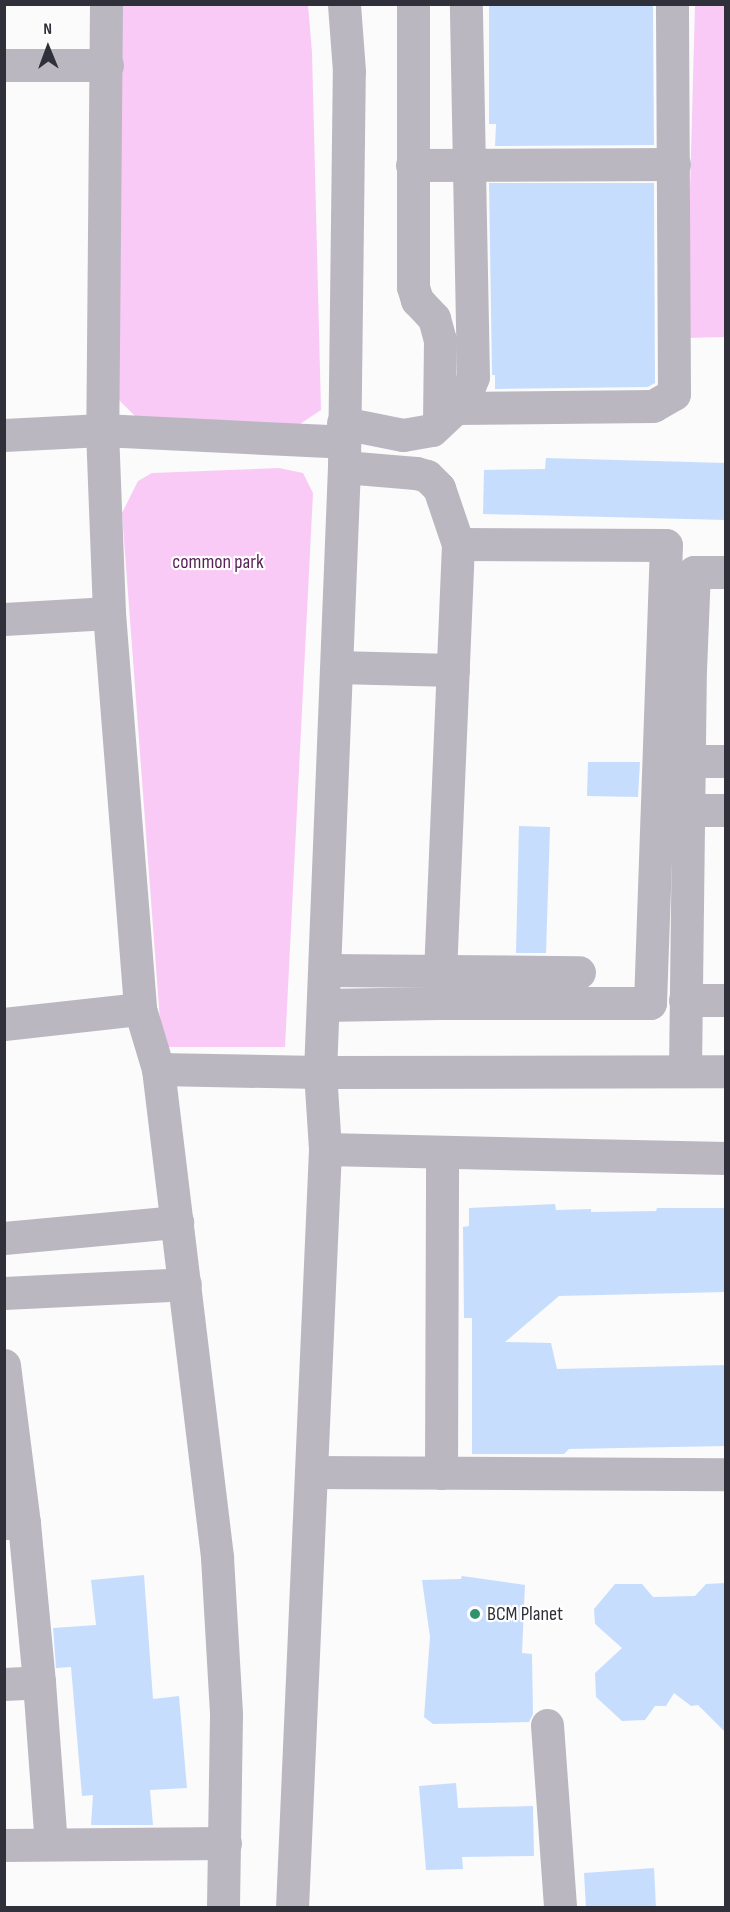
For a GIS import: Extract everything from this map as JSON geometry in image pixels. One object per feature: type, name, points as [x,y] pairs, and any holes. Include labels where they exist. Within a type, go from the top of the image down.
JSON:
[{"type":"street","points":[[106,4],[102,430],[109,613],[140,1009],[158,1069],[218,1557],[226,1715],[223,1908]]},
{"type":"street","points":[[292,1908],[325,1149],[320,1072],[344,444],[349,71],[344,4]]},
{"type":"street","points":[[412,4],[413,287],[417,300],[434,318],[440,340],[447,416]]},
{"type":"street","points":[[4,435],[102,430],[344,444],[432,430],[464,400],[474,377],[466,4]]},
{"type":"street","points":[[447,416],[653,406],[674,394],[672,4]]},
{"type":"street","points":[[4,64],[107,65]]},
{"type":"street","points":[[412,165],[674,164]]},
{"type":"street","points":[[344,444],[428,476],[439,488],[458,544],[439,1003]]},
{"type":"street","points":[[323,1005],[650,1003],[666,545],[458,544]]},
{"type":"street","points":[[685,1071],[694,572],[726,572]]},
{"type":"street","points":[[4,619],[109,613]]},
{"type":"street","points":[[337,667],[453,670]]},
{"type":"street","points":[[689,761],[726,761]]},
{"type":"street","points":[[688,810],[726,810]]},
{"type":"street","points":[[325,970],[579,972]]},
{"type":"street","points":[[686,1000],[726,1000]]},
{"type":"street","points":[[4,1024],[140,1009]]},
{"type":"street","points":[[158,1069],[320,1072],[726,1071]]},
{"type":"street","points":[[325,1149],[726,1158]]},
{"type":"street","points":[[441,1473],[442,1153]]},
{"type":"street","points":[[4,1238],[177,1222]]},
{"type":"street","points":[[4,1293],[184,1284]]},
{"type":"street","points":[[4,1365],[14,1523],[39,1682],[51,1844]]},
{"type":"street","points":[[310,1472],[726,1474]]},
{"type":"street","points":[[4,1684],[39,1682]]},
{"type":"street","points":[[547,1725],[560,1908]]},
{"type":"street","points":[[4,1845],[225,1843]]},
{"type":"green space","points":[[121,5],[308,5],[312,52],[321,410],[297,426],[140,421],[119,400]]},
{"type":"green space","points":[[695,5],[725,5],[725,337],[686,338]]},
{"type":"green space","name":"common park","points":[[279,468],[303,473],[313,493],[285,1047],[162,1047],[122,513],[138,481],[152,473]]},
{"type":"building","points":[[489,4],[653,4],[654,145],[495,146],[496,124],[489,124]]},
{"type":"building","points":[[489,183],[654,183],[655,383],[648,387],[495,389],[495,375],[492,375]]},
{"type":"building","points":[[546,458],[726,463],[726,520],[483,514],[484,470],[545,469]]},
{"type":"building","points":[[588,762],[640,762],[638,797],[587,796]]},
{"type":"building","points":[[519,826],[550,827],[546,953],[516,953]]},
{"type":"building","points":[[555,1204],[556,1210],[591,1209],[591,1212],[656,1211],[657,1208],[726,1208],[726,1292],[559,1296],[505,1342],[551,1343],[557,1369],[726,1365],[726,1446],[569,1449],[564,1454],[472,1454],[472,1318],[464,1318],[463,1227],[469,1226],[469,1208]]},
{"type":"building","points":[[144,1575],[153,1699],[179,1696],[187,1788],[150,1790],[153,1825],[91,1825],[93,1795],[82,1796],[71,1667],[56,1668],[53,1628],[96,1625],[91,1580]]},
{"type":"building","points":[[462,1576],[525,1585],[522,1653],[532,1654],[533,1714],[529,1722],[433,1724],[424,1717],[430,1637],[422,1580],[461,1579]]},
{"type":"building","points":[[726,1583],[726,1733],[698,1705],[691,1706],[674,1693],[666,1706],[655,1706],[645,1720],[622,1721],[596,1697],[595,1673],[622,1648],[595,1624],[594,1609],[615,1584],[642,1584],[653,1597],[695,1596],[706,1584]]},
{"type":"building","points":[[456,1783],[458,1808],[533,1806],[534,1856],[462,1857],[463,1869],[426,1870],[419,1786]]},
{"type":"building","points":[[654,1868],[656,1908],[586,1908],[584,1873]]},
{"type":"place","name":"BCM Planet","points":[[475,1614]]}]
